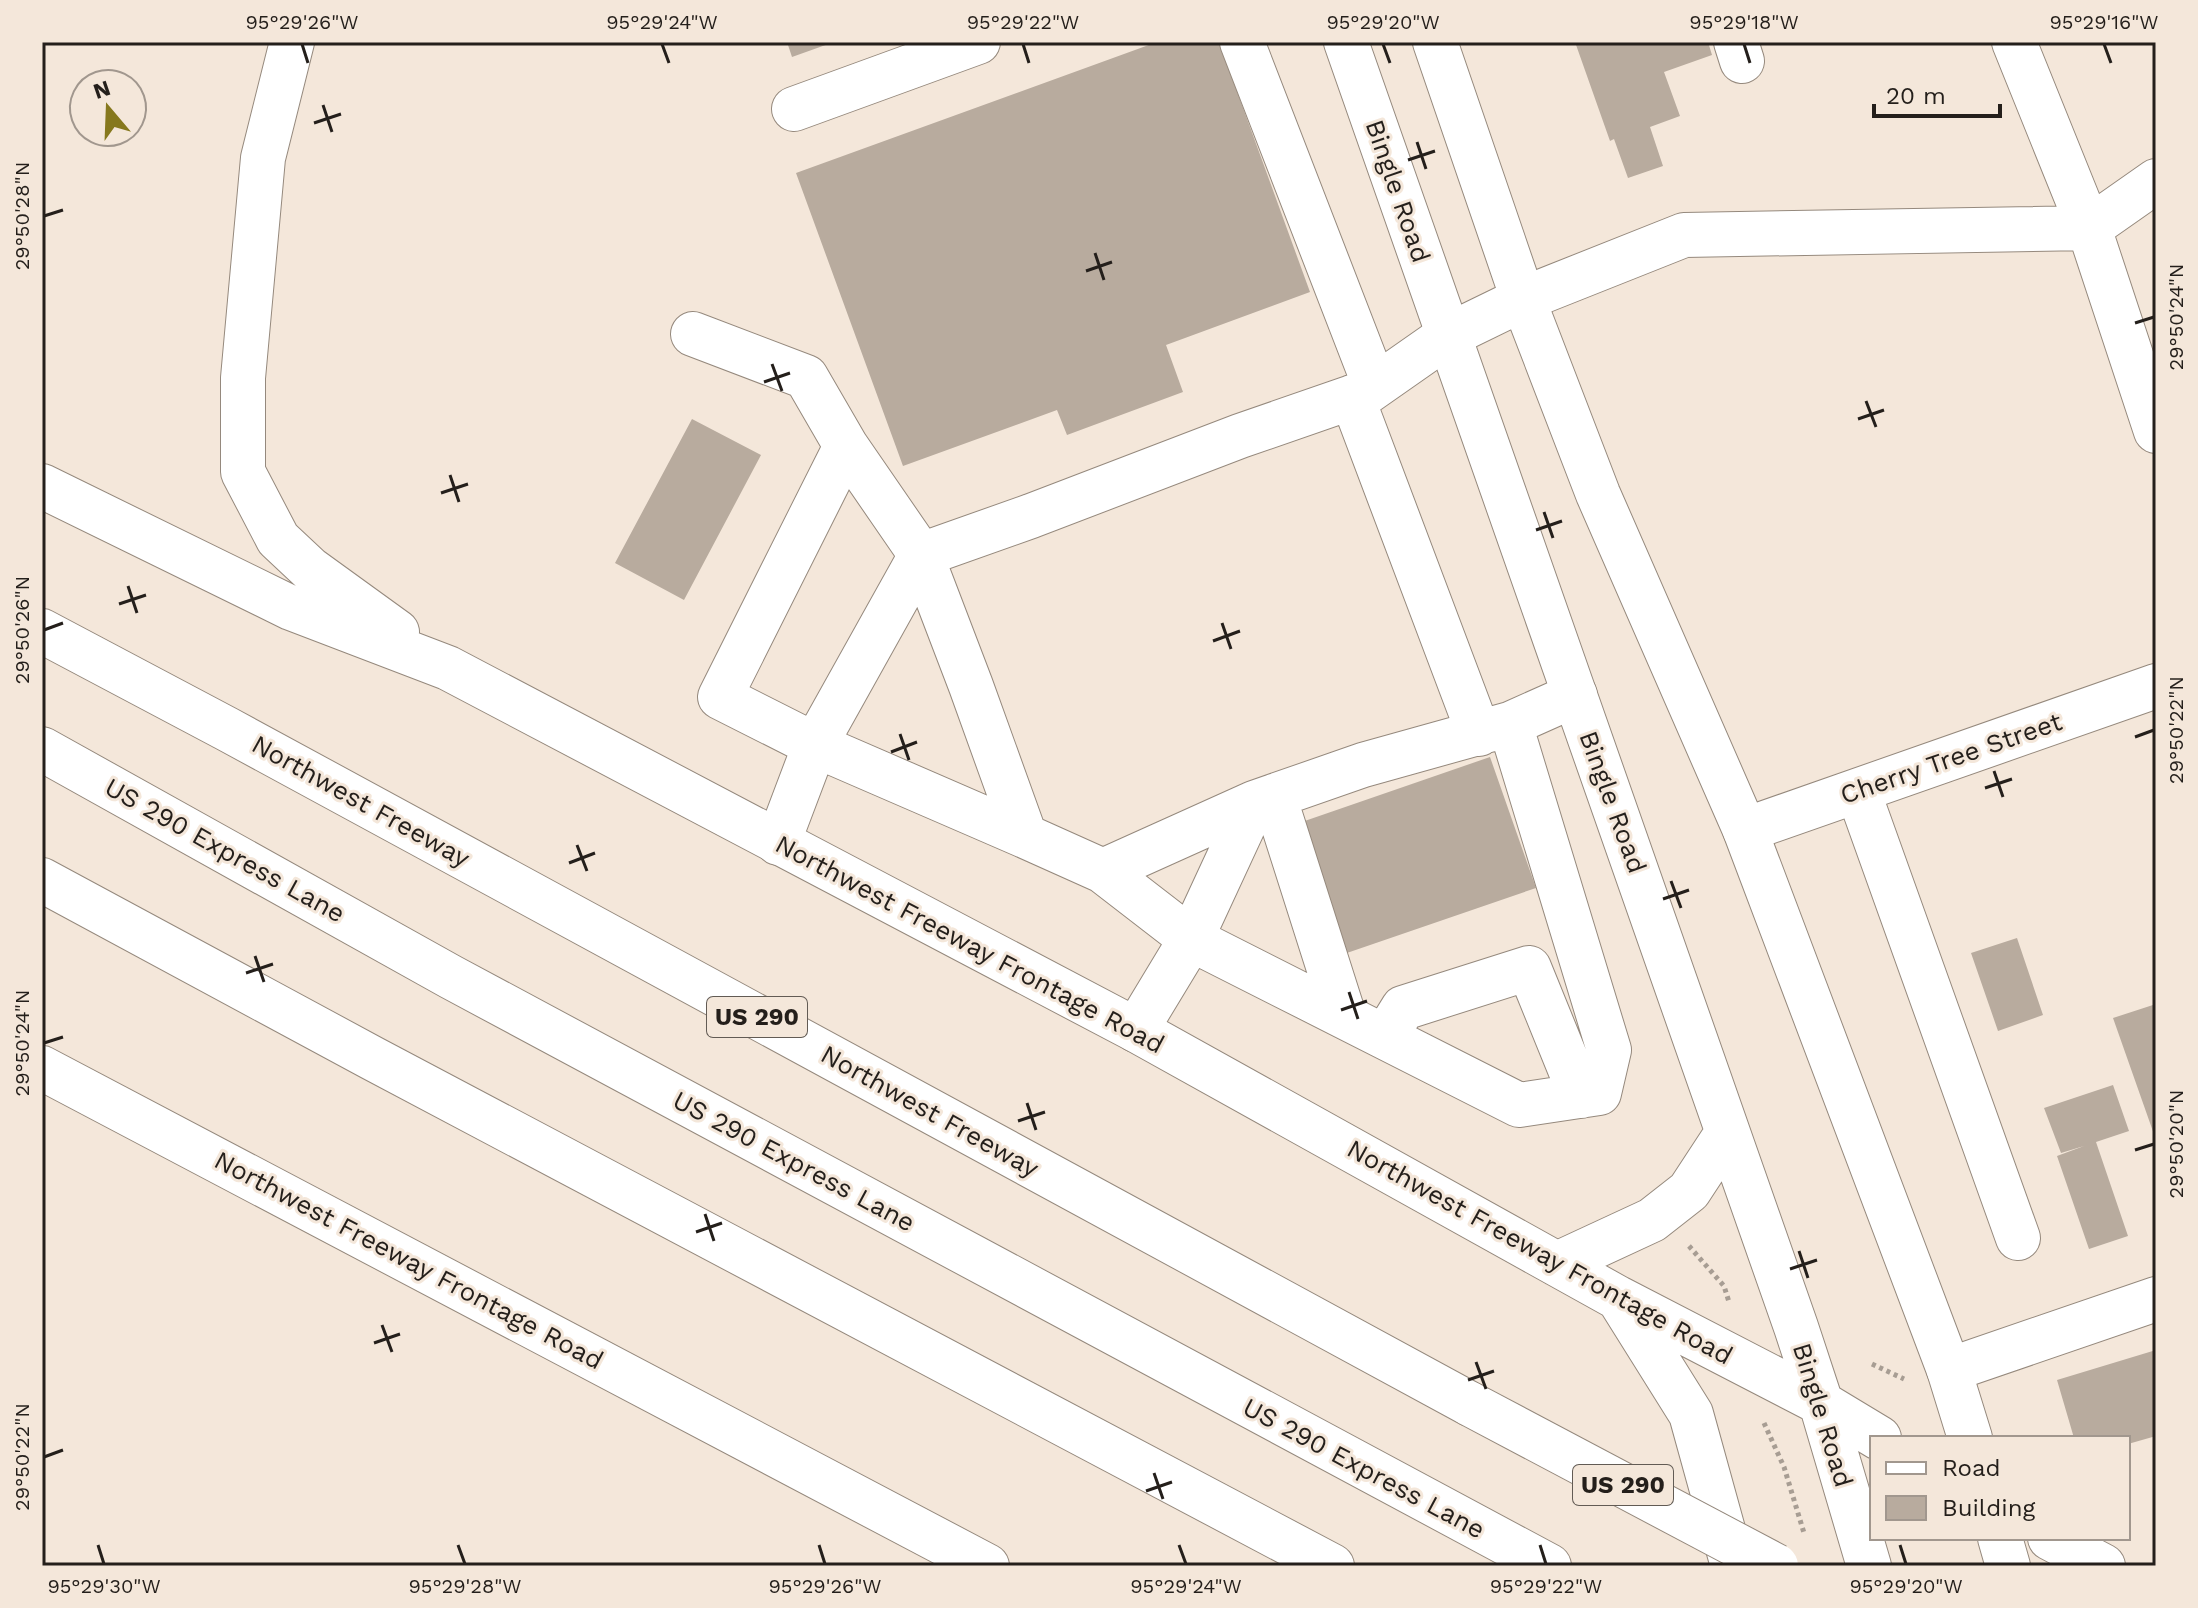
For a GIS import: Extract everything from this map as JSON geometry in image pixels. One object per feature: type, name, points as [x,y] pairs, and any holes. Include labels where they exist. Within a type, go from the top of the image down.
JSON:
[{"type":"main road","points":[[292,42],[263,158],[243,378],[243,472],[278,539],[310,569],[448,668]]},
{"type":"main road","points":[[794,109],[978,42]]},
{"type":"main road","points":[[1242,42],[1364,392],[1495,729],[1609,1050],[1590,1094]]},
{"type":"main road","name":"Bingle Road","points":[[1346,42],[1821,1403],[1869,1566]]},
{"type":"main road","points":[[1435,42],[1523,299],[1598,494],[1745,830],[1930,1376],[1969,1436]]},
{"type":"main road","points":[[2014,42],[2089,228],[2156,431]]},
{"type":"main road","points":[[778,843],[815,745],[921,555],[1364,392],[1447,336],[1523,299],[1684,235],[2089,228],[2156,181]]},
{"type":"main road","points":[[693,334],[806,377],[846,446],[921,555],[1025,836]]},
{"type":"main road","points":[[846,446],[720,697],[815,745],[1103,871],[1191,939],[1519,1105],[1590,1094]]},
{"type":"main road","name":"Northwest Freeway Frontage Road","points":[[42,486],[291,608],[448,668],[1136,1030],[1618,1298],[1821,1403],[1876,1436]]},
{"type":"main road","name":"Northwest Freeway","points":[[42,631],[1470,1404],[1791,1552]]},
{"type":"main road","name":"Cherry Tree Street","points":[[1745,830],[2156,686]]},
{"type":"main road","points":[[1103,871],[1264,800],[1363,765],[1495,729],[1575,695]]},
{"type":"main road","name":"US 290 Express Lane","points":[[42,749],[451,977],[1549,1566]]},
{"type":"main road","points":[[1858,791],[2018,1238]]},
{"type":"main road","points":[[1136,1030],[1191,939],[1264,800]]},
{"type":"main road","points":[[1264,800],[1344,1016]]},
{"type":"main road","points":[[42,880],[1332,1566]]},
{"type":"main road","points":[[1385,1037],[1403,1008],[1529,968],[1590,1094]]},
{"type":"main road","name":"Northwest Freeway Frontage Road","points":[[42,1068],[987,1566]]},
{"type":"main road","points":[[1557,1264],[1652,1220],[1689,1191],[1727,1133]]},
{"type":"main road","points":[[1618,1298],[1691,1414],[1733,1566]]},
{"type":"main road","points":[[1930,1376],[2156,1299]]},
{"type":"main road","points":[[2001,1540],[2008,1566]]},
{"type":"main road","points":[[2054,1540],[2103,1566]]},
{"type":"path","points":[[1689,1245],[1724,1286],[1729,1302]]},
{"type":"path","points":[[1724,1286],[1733,1290]]},
{"type":"path","points":[[1872,1364],[1930,1376]]},
{"type":"path","points":[[1763,1422],[1784,1467],[1791,1552]]},
{"type":"building","points":[[787,42],[834,42],[792,57]]},
{"type":"building","points":[[1157,42],[1219,42],[1310,292],[1166,345],[1183,392],[1067,435],[1057,410],[903,466],[796,173]]},
{"type":"building","points":[[1575,42],[1708,42],[1712,55],[1664,72],[1680,116],[1650,127],[1663,166],[1628,178],[1614,139],[1610,141]]},
{"type":"building","points":[[692,419],[761,455],[684,600],[615,563]]},
{"type":"building","points":[[1490,757],[1536,888],[1341,955],[1296,824]]},
{"type":"building","points":[[2017,938],[2043,1015],[1998,1031],[1971,953]]},
{"type":"building","points":[[2156,1004],[2156,1140],[2113,1018]]},
{"type":"building","points":[[2113,1085],[2129,1131],[2096,1142],[2128,1236],[2089,1249],[2057,1156],[2084,1146],[2061,1153],[2044,1108]]},
{"type":"building","points":[[2156,1350],[2156,1436],[2130,1443],[2130,1436],[2073,1436],[2057,1380]]}]
